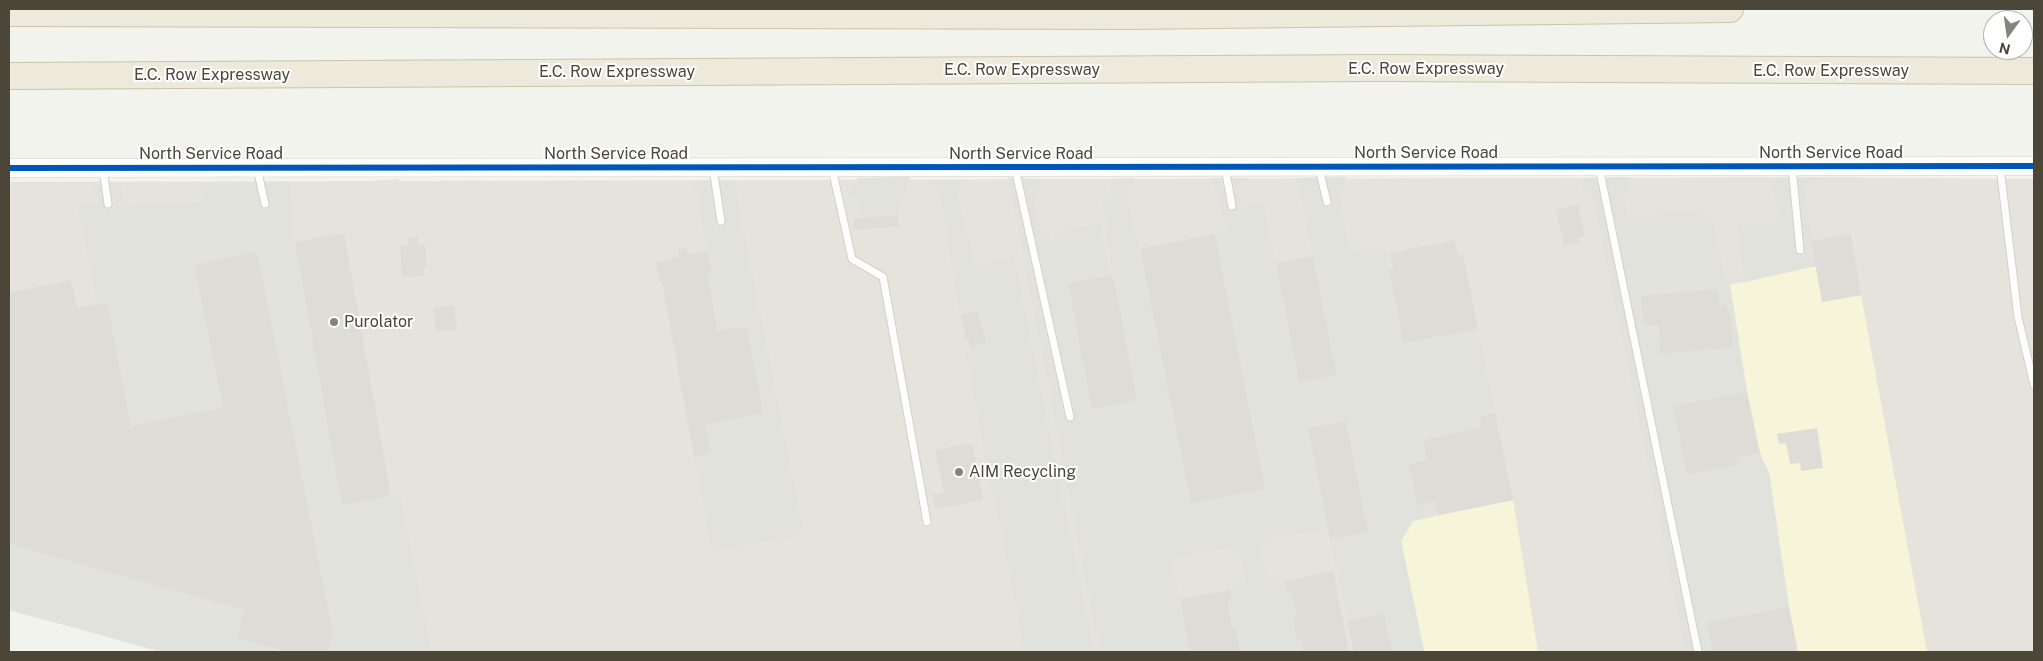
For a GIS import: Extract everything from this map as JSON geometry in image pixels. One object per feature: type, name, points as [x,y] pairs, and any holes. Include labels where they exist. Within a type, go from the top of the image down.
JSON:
[{"type":"highway","points":[[9,13],[1130,16],[1730,9]]},
{"type":"highway","name":"E.C. Row Expressway","points":[[9,76],[1356,68],[2034,71]]},
{"type":"highway","points":[[1945,72],[2034,78]]},
{"type":"street","name":"North Service Road","points":[[9,168],[2034,166]]},
{"type":"lane","points":[[2000,166],[2018,317],[2034,384]]},
{"type":"lane","points":[[1015,167],[1070,417]]},
{"type":"lane","points":[[1224,167],[1232,206]]},
{"type":"lane","points":[[1319,167],[1326,202]]},
{"type":"lane","points":[[1599,167],[1698,652]]},
{"type":"lane","points":[[1792,167],[1800,250]]},
{"type":"lane","points":[[103,168],[108,204]]},
{"type":"lane","points":[[257,168],[265,204]]},
{"type":"lane","points":[[713,168],[722,221]]},
{"type":"lane","points":[[832,168],[852,259],[882,277],[927,522]]},
{"type":"shaded area","points":[[910,177],[900,202],[898,215],[861,218],[856,195],[847,197],[858,178]]},
{"type":"shaded area","points":[[1347,177],[1339,192],[1350,253],[1385,245],[1404,343],[1478,329],[1495,413],[1480,416],[1482,428],[1423,440],[1427,460],[1409,464],[1417,504],[1435,501],[1438,515],[1413,521],[1401,541],[1424,651],[1392,652],[1384,614],[1347,621],[1330,539],[1368,531],[1346,421],[1308,428],[1328,529],[1272,538],[1263,547],[1262,557],[1267,583],[1285,581],[1287,591],[1291,591],[1297,618],[1293,619],[1297,640],[1301,639],[1303,652],[1237,652],[1236,650],[1240,649],[1236,628],[1232,628],[1227,601],[1231,600],[1229,590],[1246,582],[1242,561],[1237,553],[1228,548],[1171,558],[1190,652],[1100,652],[1008,178],[1047,179],[1033,201],[1042,234],[1056,247],[1054,233],[1100,223],[1110,275],[1068,283],[1092,409],[1137,400],[1113,275],[1102,202],[1113,200],[1110,184],[1105,179],[1134,178],[1129,185],[1127,201],[1140,249],[1191,503],[1265,488],[1215,234],[1227,229],[1212,178],[1248,178],[1239,184],[1238,194],[1242,206],[1263,202],[1300,382],[1336,375],[1301,197],[1295,178]]},
{"type":"shaded area","points":[[1628,177],[1629,188],[1624,196],[1627,217],[1703,210],[1711,217],[1715,229],[1726,285],[1730,285],[1747,392],[1673,406],[1687,475],[1738,465],[1737,458],[1760,453],[1769,473],[1789,607],[1708,623],[1713,652],[1686,652],[1593,196],[1582,189],[1581,178]],"holes":[[[1716,289],[1720,305],[1726,305],[1731,317],[1660,354],[1659,325],[1644,325],[1642,296]]]},
{"type":"shaded area","points":[[1823,177],[2034,179],[2034,652],[160,652],[13,610],[9,612],[9,182],[368,181],[400,179],[398,181]]},
{"type":"shaded area","points":[[1816,178],[1807,186],[1805,196],[1816,266],[1745,282],[1737,227],[1774,224],[1779,217],[1771,180]]},
{"type":"shaded area","points":[[928,180],[966,180],[956,192],[976,266],[1014,257],[1094,652],[1025,652],[964,348],[985,343],[978,311],[960,315],[941,198],[935,186]]},
{"type":"shaded area","points":[[289,181],[295,242],[342,504],[391,496],[401,497],[431,652],[328,652],[333,633],[257,252],[194,265],[223,408],[131,426],[107,302],[97,304],[77,204],[99,203],[94,186],[122,186],[124,204],[198,203],[203,199],[204,192],[200,185]]},
{"type":"shaded area","points":[[694,181],[734,181],[804,534],[712,551],[694,457],[710,453],[705,424],[763,413],[747,326],[717,331],[707,274],[711,272]]},
{"type":"shaded area","points":[[9,544],[244,610],[237,638],[289,652],[164,652],[12,611],[9,594]]},
{"type":"sand","points":[[1816,266],[1822,302],[1861,295],[1927,652],[1798,652],[1789,607],[1769,473],[1760,453],[1747,392],[1730,285]]},
{"type":"sand","points":[[1513,500],[1538,652],[1424,652],[1401,541],[1413,521]]},
{"type":"building","points":[[1578,205],[1585,237],[1578,238],[1579,243],[1564,246],[1556,210]]},
{"type":"building","points":[[898,215],[899,226],[852,230],[854,219]]},
{"type":"building","points":[[344,233],[391,496],[342,505],[295,242]]},
{"type":"building","points":[[1215,234],[1265,489],[1191,503],[1140,249]]},
{"type":"building","points":[[1851,234],[1861,295],[1822,302],[1811,241]]},
{"type":"building","points":[[418,237],[418,245],[425,244],[427,266],[424,266],[424,276],[402,277],[400,246],[408,245],[408,238]]},
{"type":"building","points":[[1455,240],[1458,255],[1463,254],[1478,329],[1404,343],[1389,269],[1393,269],[1390,253]]},
{"type":"building","points":[[687,248],[688,255],[707,251],[711,273],[707,274],[717,331],[747,326],[763,413],[705,424],[711,454],[694,457],[662,282],[660,282],[656,262],[679,257],[678,250]]},
{"type":"building","points":[[257,252],[333,633],[328,652],[289,652],[237,638],[244,610],[9,544],[9,293],[71,280],[77,308],[107,302],[131,426],[223,408],[194,265]]},
{"type":"building","points":[[1313,256],[1336,375],[1299,382],[1276,263]]},
{"type":"building","points":[[1113,275],[1137,400],[1092,409],[1068,283]]},
{"type":"building","points":[[1717,289],[1720,305],[1726,305],[1731,317],[1732,347],[1660,354],[1659,325],[1644,326],[1641,296]]},
{"type":"building","points":[[454,305],[457,329],[436,332],[433,308]]},
{"type":"building","points":[[978,311],[986,343],[970,347],[960,315]]},
{"type":"building","points":[[1747,392],[1760,453],[1737,458],[1738,465],[1687,475],[1673,406]]},
{"type":"building","points":[[1495,413],[1513,500],[1438,515],[1435,501],[1417,505],[1409,464],[1427,460],[1423,440],[1482,428],[1480,416]]},
{"type":"building","points":[[1346,421],[1368,532],[1330,539],[1308,428]]},
{"type":"building","points":[[1817,428],[1823,468],[1801,471],[1800,463],[1790,464],[1786,443],[1779,444],[1777,434]]},
{"type":"building","name":"AIM Recycling","points":[[972,443],[983,500],[935,509],[932,495],[944,493],[935,450]]},
{"type":"building","points":[[1333,571],[1349,652],[1303,652],[1301,639],[1297,640],[1293,619],[1297,618],[1291,591],[1287,592],[1285,581]]},
{"type":"building","points":[[1229,590],[1231,600],[1227,601],[1232,628],[1235,627],[1240,650],[1236,650],[1237,652],[1190,652],[1180,599]]},
{"type":"building","points":[[1789,607],[1798,652],[1713,652],[1707,623]]},
{"type":"building","points":[[1384,614],[1392,652],[1354,652],[1347,621]]},
{"type":"cycle path","points":[[9,168],[2034,166]]},
{"type":"place","name":"Purolator","points":[[334,322]]},
{"type":"place","name":"AIM Recycling","points":[[959,472]]}]
